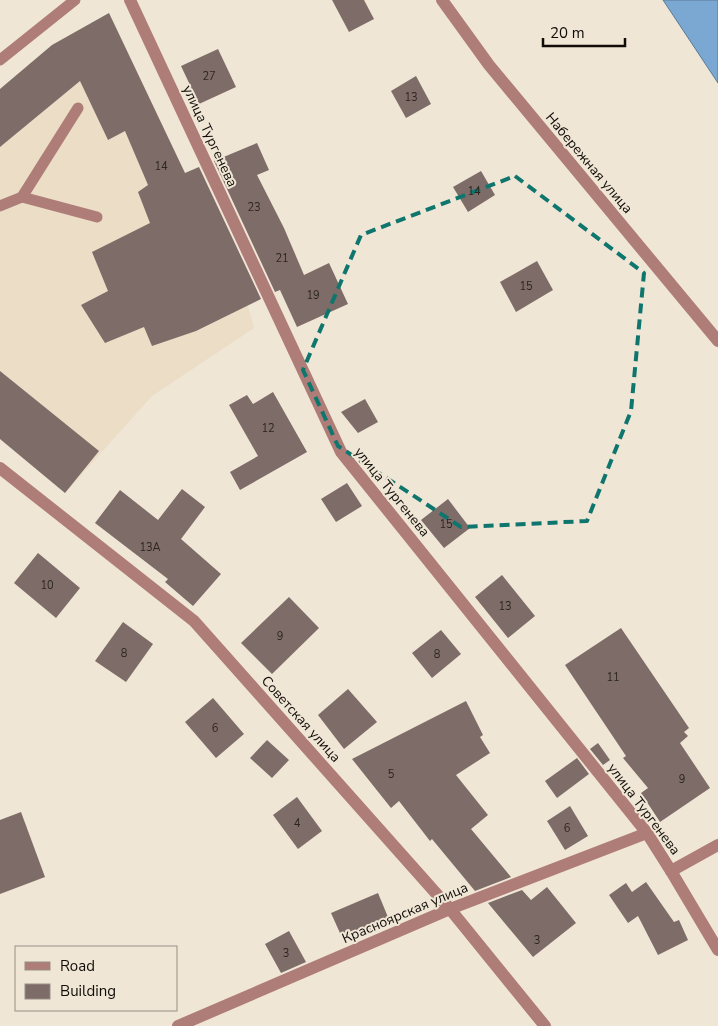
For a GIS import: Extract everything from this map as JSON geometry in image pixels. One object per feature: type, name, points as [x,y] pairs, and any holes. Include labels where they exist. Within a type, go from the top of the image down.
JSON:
[{"type":"street","name":"улица Тургенева","points":[[130,0],[341,452],[647,833],[718,950]]},
{"type":"street","name":"Набережная улица","points":[[442,0],[489,65],[718,341]]},
{"type":"street","name":"Советская улица","points":[[0,468],[194,621],[450,909],[545,1026]]},
{"type":"street","name":"Красноярская улица","points":[[178,1026],[450,909],[647,833]]},
{"type":"street","points":[[671,871],[718,845]]},
{"type":"lane","points":[[0,60],[76,0]]},
{"type":"lane","points":[[0,206],[22,197],[78,108]]},
{"type":"lane","points":[[22,197],[97,217]]},
{"type":"highlighted area","points":[[515,176],[644,273],[631,411],[587,521],[461,527],[338,446],[303,370],[361,235]]},
{"type":"shaded area","points":[[109,13],[248,306],[254,328],[152,396],[65,493],[0,439],[0,89],[52,45]]},
{"type":"water","points":[[663,0],[718,0],[718,83]]},
{"type":"building","points":[[332,0],[364,0],[374,19],[349,32]]},
{"type":"building","points":[[109,13],[185,173],[199,167],[261,299],[196,331],[152,346],[144,327],[105,343],[81,305],[108,291],[92,252],[150,223],[138,192],[148,185],[125,131],[108,140],[80,81],[0,147],[0,89],[52,45]]},
{"type":"building","points":[[218,49],[236,87],[199,104],[181,66]]},
{"type":"building","points":[[416,76],[431,104],[406,118],[391,91]]},
{"type":"building","points":[[257,143],[269,170],[257,175],[284,228],[304,275],[329,263],[348,304],[297,327],[280,290],[275,292],[214,161]]},
{"type":"building","points":[[481,171],[495,195],[468,212],[453,187]]},
{"type":"building","points":[[537,261],[553,290],[516,312],[500,282]]},
{"type":"building","points":[[0,371],[99,451],[65,493],[0,439]]},
{"type":"building","points":[[273,392],[307,452],[240,490],[230,472],[258,456],[229,405],[247,395],[253,404]]},
{"type":"building","points":[[365,399],[378,422],[358,433],[341,412]]},
{"type":"building","points":[[347,483],[362,506],[336,522],[321,499]]},
{"type":"building","points":[[182,489],[205,507],[181,539],[221,574],[193,606],[165,582],[168,579],[95,523],[120,490],[158,520]]},
{"type":"building","points":[[448,499],[470,528],[444,548],[421,520]]},
{"type":"building","points":[[38,553],[80,588],[56,618],[14,583]]},
{"type":"building","points":[[502,575],[535,616],[508,638],[475,597]]},
{"type":"building","points":[[289,597],[319,628],[272,674],[241,643]]},
{"type":"building","points":[[123,622],[153,644],[126,682],[95,661]]},
{"type":"building","points":[[621,628],[689,728],[684,732],[688,736],[680,743],[710,788],[660,822],[641,793],[648,788],[623,758],[626,756],[565,665]]},
{"type":"building","points":[[441,630],[461,654],[432,678],[412,653]]},
{"type":"building","points":[[348,689],[377,722],[344,749],[318,715]]},
{"type":"building","points":[[213,698],[244,734],[216,758],[185,722]]},
{"type":"building","points":[[466,701],[483,735],[480,737],[490,753],[456,775],[488,815],[471,829],[511,877],[475,891],[432,839],[430,841],[399,801],[391,808],[352,759]]},
{"type":"building","points":[[267,740],[289,760],[272,778],[250,758]]},
{"type":"building","points":[[598,743],[610,760],[603,765],[590,749]]},
{"type":"building","points":[[577,758],[589,774],[557,798],[545,781]]},
{"type":"building","points":[[297,797],[322,831],[298,849],[273,815]]},
{"type":"building","points":[[570,806],[588,836],[565,850],[547,821]]},
{"type":"building","points":[[21,812],[45,877],[0,894],[0,820]]},
{"type":"building","points":[[646,882],[674,922],[679,920],[688,940],[658,955],[638,916],[628,923],[609,895],[626,883],[632,892]]},
{"type":"building","points":[[547,887],[576,923],[533,957],[488,903],[522,890],[531,900]]},
{"type":"building","points":[[378,893],[390,922],[344,942],[331,913]]},
{"type":"building","points":[[289,931],[306,962],[281,973],[265,944]]}]
